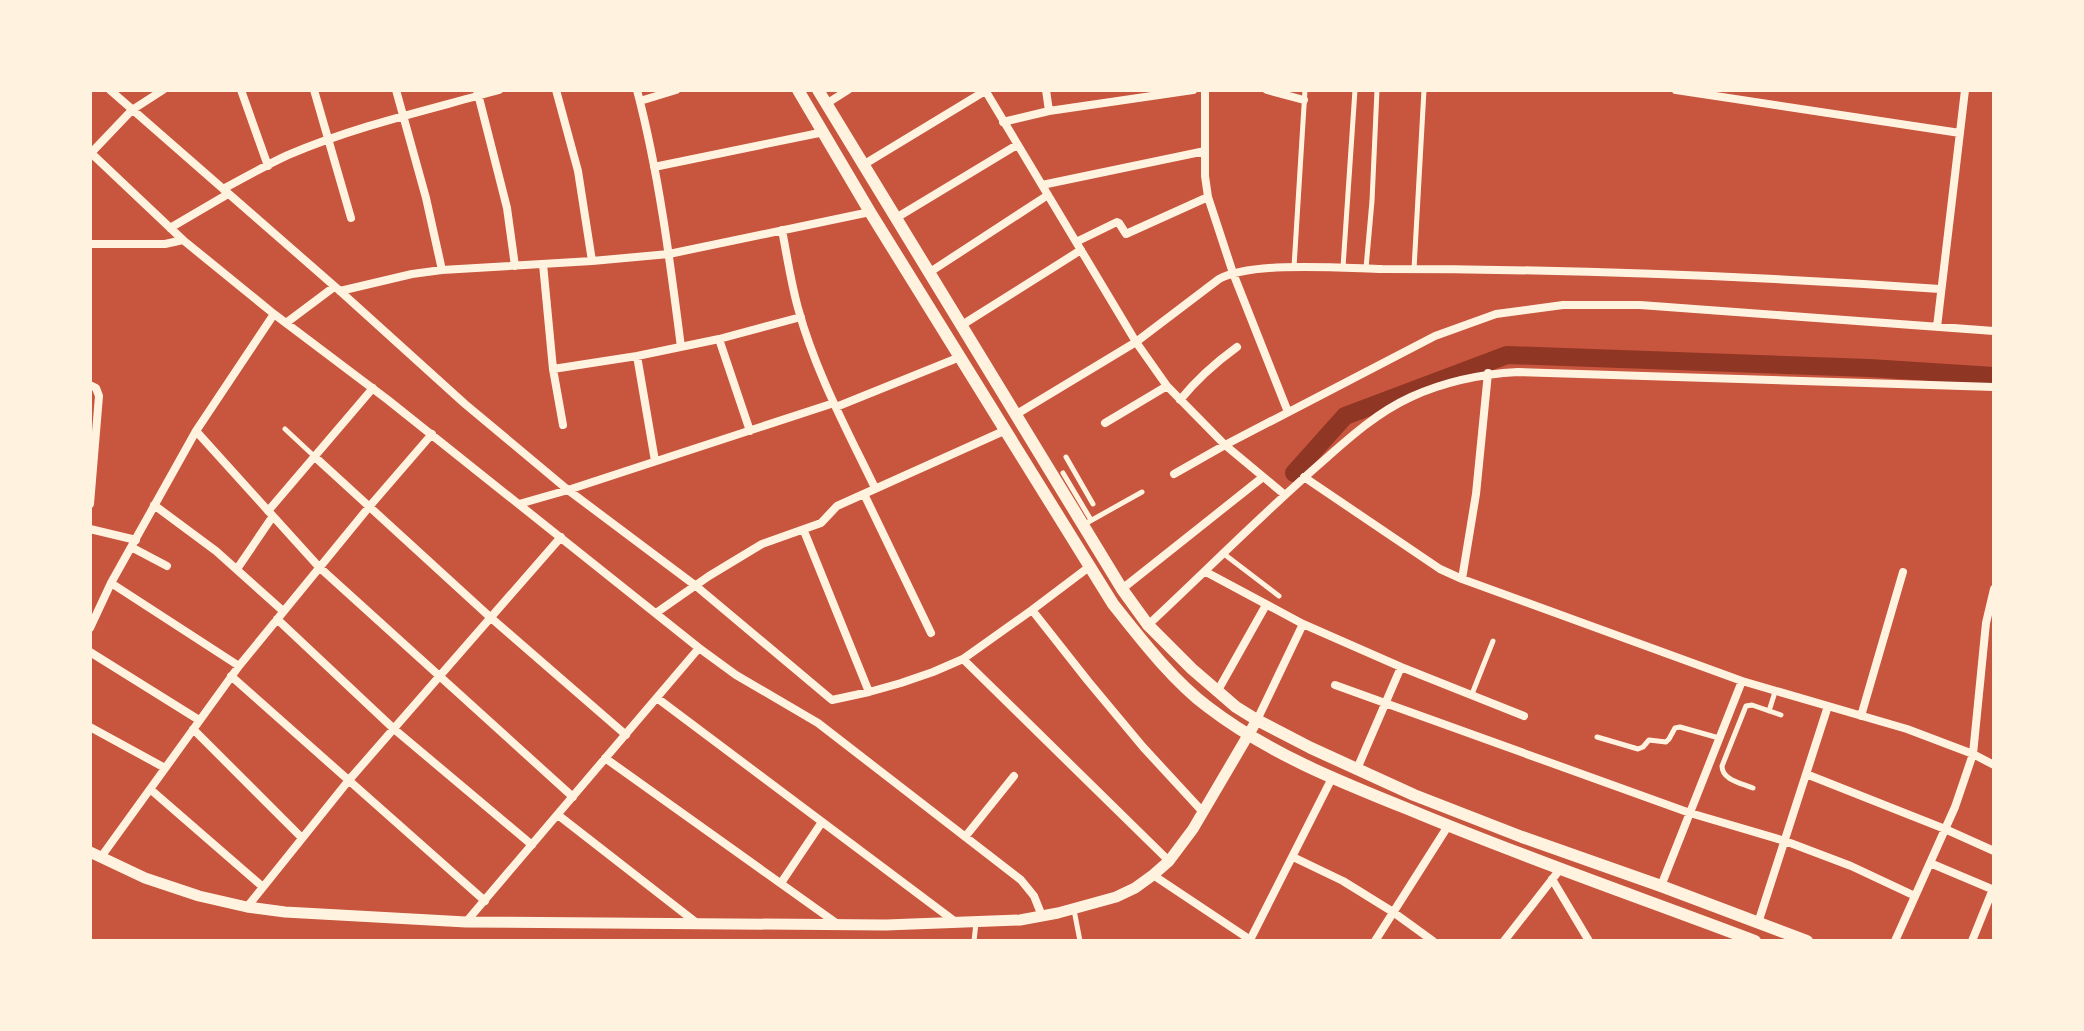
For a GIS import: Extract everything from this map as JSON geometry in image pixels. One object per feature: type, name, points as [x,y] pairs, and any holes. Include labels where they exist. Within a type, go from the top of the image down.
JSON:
[{"type":"main road","points":[[798,90],[1113,604],[1204,705],[1248,736],[1332,778],[1556,874],[1755,941]]},
{"type":"main road","points":[[818,90],[1015,415],[1059,476],[1122,589],[1148,625],[1217,692],[1257,720],[1414,795],[1807,941]]},
{"type":"street","points":[[110,90],[465,404],[568,490],[696,586],[829,698],[838,700],[869,692],[963,659],[1089,567]]},
{"type":"street","points":[[163,90],[132,110],[91,152],[170,228],[274,314],[432,434],[699,648],[736,675],[818,723],[1021,880],[1034,896],[1042,916]]},
{"type":"street","points":[[241,90],[268,166]]},
{"type":"street","points":[[314,90],[351,218]]},
{"type":"street","points":[[396,90],[442,270]]},
{"type":"street","points":[[170,228],[285,156],[403,115],[499,90]]},
{"type":"street","points":[[556,90],[578,171],[592,261]]},
{"type":"street","points":[[637,90],[669,254],[681,347]]},
{"type":"street","points":[[640,101],[676,90]]},
{"type":"street","points":[[826,104],[848,90]]},
{"type":"street","points":[[863,165],[985,90],[1136,342],[1167,386],[1225,445],[1285,495]]},
{"type":"street","points":[[1046,90],[1049,111]]},
{"type":"street","points":[[1003,122],[1049,111],[1193,90]]},
{"type":"street","points":[[1205,90],[1205,176],[1208,197],[1233,273],[1288,412]]},
{"type":"street","points":[[1267,90],[1304,100]]},
{"type":"street","points":[[1676,90],[1960,133]]},
{"type":"street","points":[[1937,327],[1965,90]]},
{"type":"street","points":[[478,93],[507,208],[515,266]]},
{"type":"street","points":[[654,167],[824,132]]},
{"type":"street","points":[[896,218],[1017,145]]},
{"type":"street","points":[[1042,185],[1205,151]]},
{"type":"street","points":[[90,165],[105,165]]},
{"type":"street","points":[[930,272],[1048,195]]},
{"type":"street","points":[[962,325],[1117,222],[1125,235],[1208,197]]},
{"type":"street","points":[[286,323],[337,289],[412,274],[669,254],[870,212]]},
{"type":"street","points":[[782,230],[801,317],[835,405],[875,488]]},
{"type":"street","points":[[90,244],[165,244],[183,240]]},
{"type":"street","points":[[543,264],[553,369],[563,425]]},
{"type":"street","points":[[1015,415],[1136,342],[1219,279],[1233,273],[1294,268],[1571,270],[1940,289]]},
{"type":"street","points":[[1174,474],[1435,336],[1496,314],[1576,305],[1640,305],[1994,331]]},
{"type":"street","points":[[90,628],[111,583],[196,431],[274,314]]},
{"type":"street","points":[[553,369],[681,347],[801,317]]},
{"type":"street","points":[[719,339],[750,431]]},
{"type":"street","points":[[1180,400],[1206,371],[1237,347]]},
{"type":"street","points":[[637,356],[655,461]]},
{"type":"street","points":[[519,504],[835,405],[960,357]]},
{"type":"street","points":[[1148,625],[1304,477],[1363,426],[1386,410],[1436,386],[1488,373],[1518,372],[1994,387]]},
{"type":"street","points":[[1462,579],[1476,494],[1488,373]]},
{"type":"street","points":[[90,385],[96,388],[99,396],[90,504]]},
{"type":"street","points":[[1105,423],[1167,386]]},
{"type":"street","points":[[237,569],[270,513],[373,388]]},
{"type":"street","points":[[656,613],[762,544],[804,531],[821,523],[834,508],[1006,430]]},
{"type":"street","points":[[196,431],[319,567],[573,797]]},
{"type":"street","points":[[432,434],[239,666],[150,789],[95,855],[145,878],[199,896],[285,912],[466,922],[839,925],[998,922],[1042,916],[1116,897],[1135,888],[1169,861],[1193,829],[1248,736],[1303,624]]},
{"type":"street","points":[[315,457],[490,617],[626,735]]},
{"type":"street","points":[[1122,589],[1263,477]]},
{"type":"street","points":[[1304,477],[1440,569],[1462,579],[1742,681],[1907,729],[1994,765]]},
{"type":"street","points":[[864,494],[931,633]]},
{"type":"street","points":[[154,505],[237,569],[394,729],[532,845]]},
{"type":"street","points":[[90,529],[133,544],[167,566]]},
{"type":"street","points":[[804,531],[869,692]]},
{"type":"street","points":[[247,907],[349,780],[561,537]]},
{"type":"street","points":[[1206,572],[1303,624],[1524,716]]},
{"type":"street","points":[[1861,716],[1903,572]]},
{"type":"street","points":[[111,583],[239,666]]},
{"type":"street","points":[[1895,941],[1965,783],[1973,754],[1986,623],[1994,589]]},
{"type":"street","points":[[1217,692],[1266,605]]},
{"type":"street","points":[[1032,610],[1143,747],[1202,811]]},
{"type":"street","points":[[466,922],[699,648]]},
{"type":"street","points":[[90,652],[199,720]]},
{"type":"street","points":[[963,659],[1169,861]]},
{"type":"street","points":[[1357,769],[1401,667]]},
{"type":"street","points":[[231,676],[485,901]]},
{"type":"street","points":[[1661,886],[1742,681]]},
{"type":"street","points":[[1335,685],[1690,813],[1785,841],[1851,866],[1915,896]]},
{"type":"street","points":[[657,698],[957,923]]},
{"type":"street","points":[[1758,923],[1828,706]]},
{"type":"street","points":[[90,727],[165,768]]},
{"type":"street","points":[[193,729],[302,838]]},
{"type":"street","points":[[605,758],[839,925]]},
{"type":"street","points":[[1806,774],[1994,851]]},
{"type":"street","points":[[965,837],[1014,776]]},
{"type":"street","points":[[1153,875],[1252,940],[1332,778]]},
{"type":"street","points":[[150,789],[263,887]]},
{"type":"street","points":[[558,815],[698,924]]},
{"type":"street","points":[[781,883],[822,822]]},
{"type":"street","points":[[1375,941],[1448,826]]},
{"type":"street","points":[[1293,857],[1343,881],[1433,941]]},
{"type":"street","points":[[1930,863],[1994,890],[1972,941]]},
{"type":"street","points":[[1504,941],[1556,874],[1589,941]]},
{"type":"lane","points":[[1294,268],[1305,90]]},
{"type":"lane","points":[[1342,268],[1355,90]]},
{"type":"lane","points":[[1366,269],[1377,90]]},
{"type":"lane","points":[[1414,269],[1424,90]]},
{"type":"lane","points":[[285,429],[315,457]]},
{"type":"lane","points":[[1066,457],[1093,504]]},
{"type":"lane","points":[[1059,476],[1072,468]]},
{"type":"lane","points":[[1087,523],[1142,492]]},
{"type":"lane","points":[[1224,554],[1279,596]]},
{"type":"lane","points":[[1471,695],[1493,641]]},
{"type":"lane","points":[[1769,711],[1775,692]]},
{"type":"lane","points":[[1753,788],[1726,777],[1721,770],[1735,731],[1746,706],[1752,705],[1781,715]]},
{"type":"lane","points":[[1597,737],[1638,749],[1649,740],[1666,742],[1675,728],[1680,727],[1719,738]]},
{"type":"lane","points":[[1723,727],[1735,731]]},
{"type":"lane","points":[[1074,909],[1080,941]]},
{"type":"lane","points":[[974,941],[976,922]]},
{"type":"waterway","points":[[1294,473],[1345,416],[1507,355],[1869,368],[1994,376]]}]
